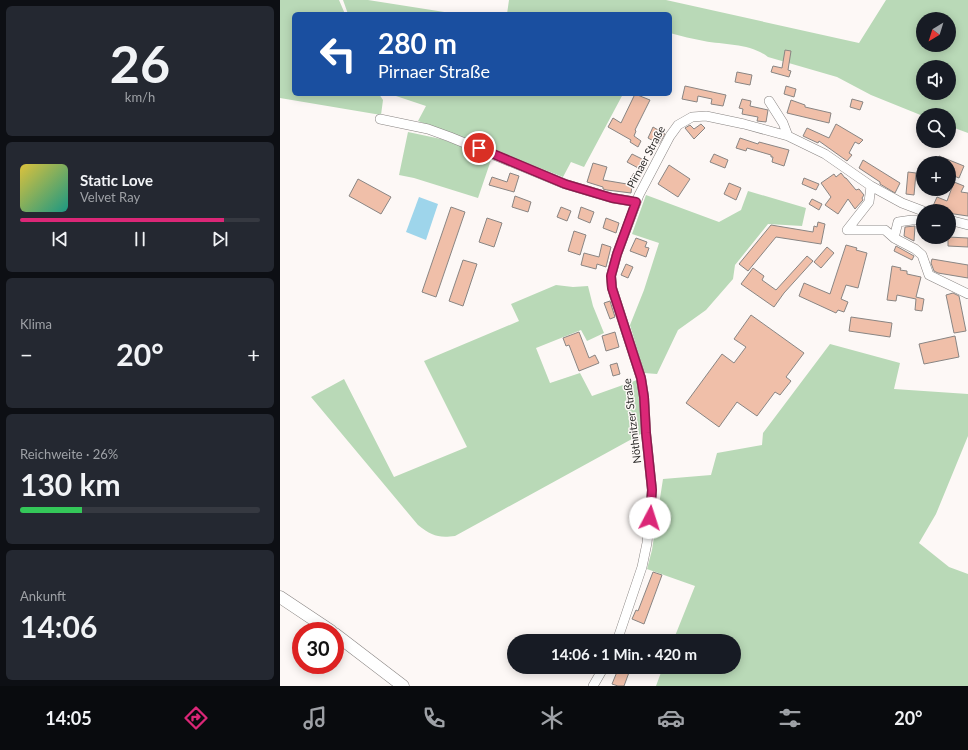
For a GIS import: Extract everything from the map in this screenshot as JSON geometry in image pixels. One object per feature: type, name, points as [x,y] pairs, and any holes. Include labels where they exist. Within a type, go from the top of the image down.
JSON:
[{"type":"main road","points":[[280,597],[317,622]]},
{"type":"main road","points":[[344,641],[403,686]]},
{"type":"street","points":[[769,101],[784,123],[788,136]]},
{"type":"street","name":"Pirnaer Straße","points":[[380,119],[430,130],[565,184],[612,198],[636,202],[670,136],[678,125],[692,117],[706,116],[744,124],[788,136],[824,154],[871,186],[902,204],[916,209]]},
{"type":"street","points":[[871,186],[869,202],[848,230],[885,230],[894,238],[915,248],[922,255],[929,276],[968,294]]},
{"type":"street","name":"Nöthnitzer Straße","points":[[620,634],[642,567],[647,543],[652,490],[641,378],[612,288],[611,276],[617,254],[636,202]]},
{"type":"street","points":[[894,238],[898,222],[916,220]]},
{"type":"street","points":[[956,222],[968,225]]},
{"type":"street","points":[[593,686],[600,674]]},
{"type":"green space","points":[[280,0],[339,0],[344,12],[292,12],[292,96],[380,96],[383,100],[381,115],[280,98]]},
{"type":"green space","points":[[343,0],[368,0],[444,12],[347,12]]},
{"type":"green space","points":[[509,0],[666,0],[859,43],[886,0],[968,0],[968,133],[956,129],[956,108],[916,108],[916,113],[871,95],[837,77],[768,57],[753,49],[737,45],[704,41],[672,33],[672,12],[507,12]]},
{"type":"green space","points":[[396,96],[622,96],[584,167],[571,162],[563,177],[418,121],[426,106]]},
{"type":"green space","points":[[408,132],[441,139],[492,157],[478,198],[414,178],[399,175]]},
{"type":"green space","points":[[748,191],[806,208],[802,226],[768,224],[735,265],[733,279],[706,310],[678,330],[657,374],[644,373],[630,325],[644,290],[659,243],[632,234],[646,195],[719,222],[741,210]]},
{"type":"green space","points":[[556,285],[573,287],[588,286],[593,306],[604,333],[587,341],[581,330],[536,348],[550,383],[580,373],[592,396],[637,380],[641,434],[455,536],[444,537],[427,532],[418,525],[311,397],[344,379],[394,477],[467,447],[424,361],[519,321],[511,304]]},
{"type":"green space","points":[[830,344],[900,363],[894,389],[968,394],[968,436],[936,514],[919,543],[949,567],[968,574],[968,686],[656,686],[660,674],[741,674],[741,634],[676,634],[695,586],[647,569],[652,550],[663,479],[711,475],[717,453],[762,445],[763,433]]},
{"type":"water","points":[[419,197],[438,204],[426,240],[406,232]]},
{"type":"building","points":[[785,50],[791,51],[788,70],[791,71],[789,77],[771,72],[773,66],[782,68]]},
{"type":"building","points":[[737,72],[752,75],[750,85],[735,82]]},
{"type":"building","points":[[685,86],[726,95],[723,106],[711,104],[712,99],[698,96],[697,102],[682,99]]},
{"type":"building","points":[[786,86],[796,89],[794,97],[784,94]]},
{"type":"building","points":[[634,96],[640,96],[650,100],[635,130],[634,136],[641,141],[638,147],[630,142],[631,140],[608,127],[613,118],[621,123]]},
{"type":"building","points":[[742,99],[751,101],[750,106],[768,110],[766,122],[757,121],[758,117],[742,114],[743,109],[739,108]]},
{"type":"building","points":[[852,99],[863,102],[860,110],[850,107]]},
{"type":"building","points":[[791,100],[805,105],[805,107],[831,113],[829,123],[787,113]]},
{"type":"building","points":[[701,124],[705,128],[694,139],[685,128],[690,125],[694,129]]},
{"type":"building","points":[[836,124],[863,140],[859,144],[855,142],[849,153],[852,155],[847,161],[819,141],[818,143],[803,136],[807,128],[829,138]]},
{"type":"building","points":[[653,127],[665,134],[659,144],[648,138]]},
{"type":"building","points":[[740,138],[758,144],[759,142],[789,150],[784,166],[772,162],[773,157],[771,157],[771,155],[747,148],[746,151],[736,148]]},
{"type":"building","points":[[632,154],[644,160],[640,169],[627,162]]},
{"type":"building","points":[[714,154],[728,160],[725,168],[710,162]]},
{"type":"building","points":[[863,160],[900,183],[895,193],[859,168]]},
{"type":"building","points":[[593,163],[607,167],[603,180],[627,184],[634,173],[631,193],[603,189],[603,187],[587,182]]},
{"type":"building","points":[[956,163],[964,166],[959,178],[956,177]]},
{"type":"building","points":[[669,165],[690,179],[678,197],[658,184]]},
{"type":"building","points":[[908,172],[916,173],[914,195],[906,194]]},
{"type":"building","points":[[510,173],[519,176],[514,192],[489,185],[492,177],[507,182]]},
{"type":"building","points":[[841,173],[856,190],[859,189],[864,195],[862,198],[863,200],[855,209],[848,199],[838,214],[825,205],[831,197],[821,183],[834,174],[836,177]]},
{"type":"building","points":[[804,178],[819,184],[816,190],[802,184]]},
{"type":"building","points":[[358,179],[391,197],[381,214],[349,196]]},
{"type":"building","points":[[729,183],[741,188],[736,200],[724,194]]},
{"type":"building","points":[[956,183],[964,186],[961,192],[968,193],[968,216],[956,214],[956,204],[934,204],[937,197],[947,201],[949,196],[956,196]]},
{"type":"building","points":[[515,196],[531,202],[528,212],[512,207]]},
{"type":"building","points":[[812,199],[822,204],[819,210],[809,204]]},
{"type":"building","points":[[451,207],[465,212],[436,297],[422,292]]},
{"type":"building","points":[[561,207],[571,211],[567,221],[557,217]]},
{"type":"building","points":[[581,207],[594,212],[590,223],[578,218]]},
{"type":"building","points":[[487,218],[502,223],[494,247],[479,242]]},
{"type":"building","points":[[606,218],[619,223],[616,233],[603,228]]},
{"type":"building","points":[[818,222],[825,224],[821,244],[776,237],[748,271],[739,264],[771,225],[813,232],[814,226],[817,227]]},
{"type":"building","points":[[915,226],[914,241],[904,236],[905,227]]},
{"type":"building","points":[[574,231],[586,235],[580,255],[568,251]]},
{"type":"building","points":[[956,237],[968,238],[968,247],[948,246],[948,244],[956,244]]},
{"type":"building","points":[[636,238],[647,242],[645,247],[649,248],[646,257],[630,251]]},
{"type":"building","points":[[602,244],[611,247],[606,267],[597,264],[596,269],[581,265],[584,253],[599,257]]},
{"type":"building","points":[[846,245],[867,253],[858,288],[846,285],[841,299],[848,302],[844,312],[838,310],[836,313],[799,296],[804,283],[830,294]]},
{"type":"building","points":[[896,246],[914,256],[912,260],[894,251]]},
{"type":"building","points":[[827,247],[834,253],[821,268],[814,262]]},
{"type":"building","points":[[807,256],[813,261],[784,293],[774,307],[741,284],[753,268],[764,276],[762,280],[776,290]]},
{"type":"building","points":[[932,259],[968,265],[968,278],[934,271],[931,263]]},
{"type":"building","points":[[463,260],[477,264],[463,306],[449,301]]},
{"type":"building","points":[[626,264],[633,267],[628,278],[621,275]]},
{"type":"building","points":[[892,266],[901,268],[900,270],[907,271],[907,274],[921,277],[916,297],[924,299],[922,311],[915,310],[916,299],[897,295],[896,301],[887,300]]},
{"type":"building","points":[[953,293],[959,296],[966,331],[954,333],[946,295]]},
{"type":"building","points":[[610,301],[615,317],[610,319],[604,303]]},
{"type":"building","points":[[751,315],[804,353],[786,377],[791,381],[780,395],[775,392],[757,416],[737,402],[719,427],[686,403],[722,354],[734,363],[746,347],[734,339]]},
{"type":"building","points":[[851,317],[892,323],[890,337],[849,331]]},
{"type":"building","points":[[579,332],[589,358],[595,355],[599,363],[579,371],[569,345],[566,346],[563,338]]},
{"type":"building","points":[[615,332],[619,347],[606,351],[602,336]]},
{"type":"building","points":[[955,336],[959,357],[924,364],[919,344]]},
{"type":"building","points":[[617,363],[620,374],[613,376],[610,365]]},
{"type":"building","points":[[653,572],[662,575],[644,624],[632,619],[636,610],[638,611]]},
{"type":"building","points":[[616,674],[628,674],[624,686],[612,684]]},
{"type":"route","points":[[479,148],[565,184],[612,198],[636,202],[617,254],[611,276],[612,288],[641,378],[652,490],[650,518]]}]
